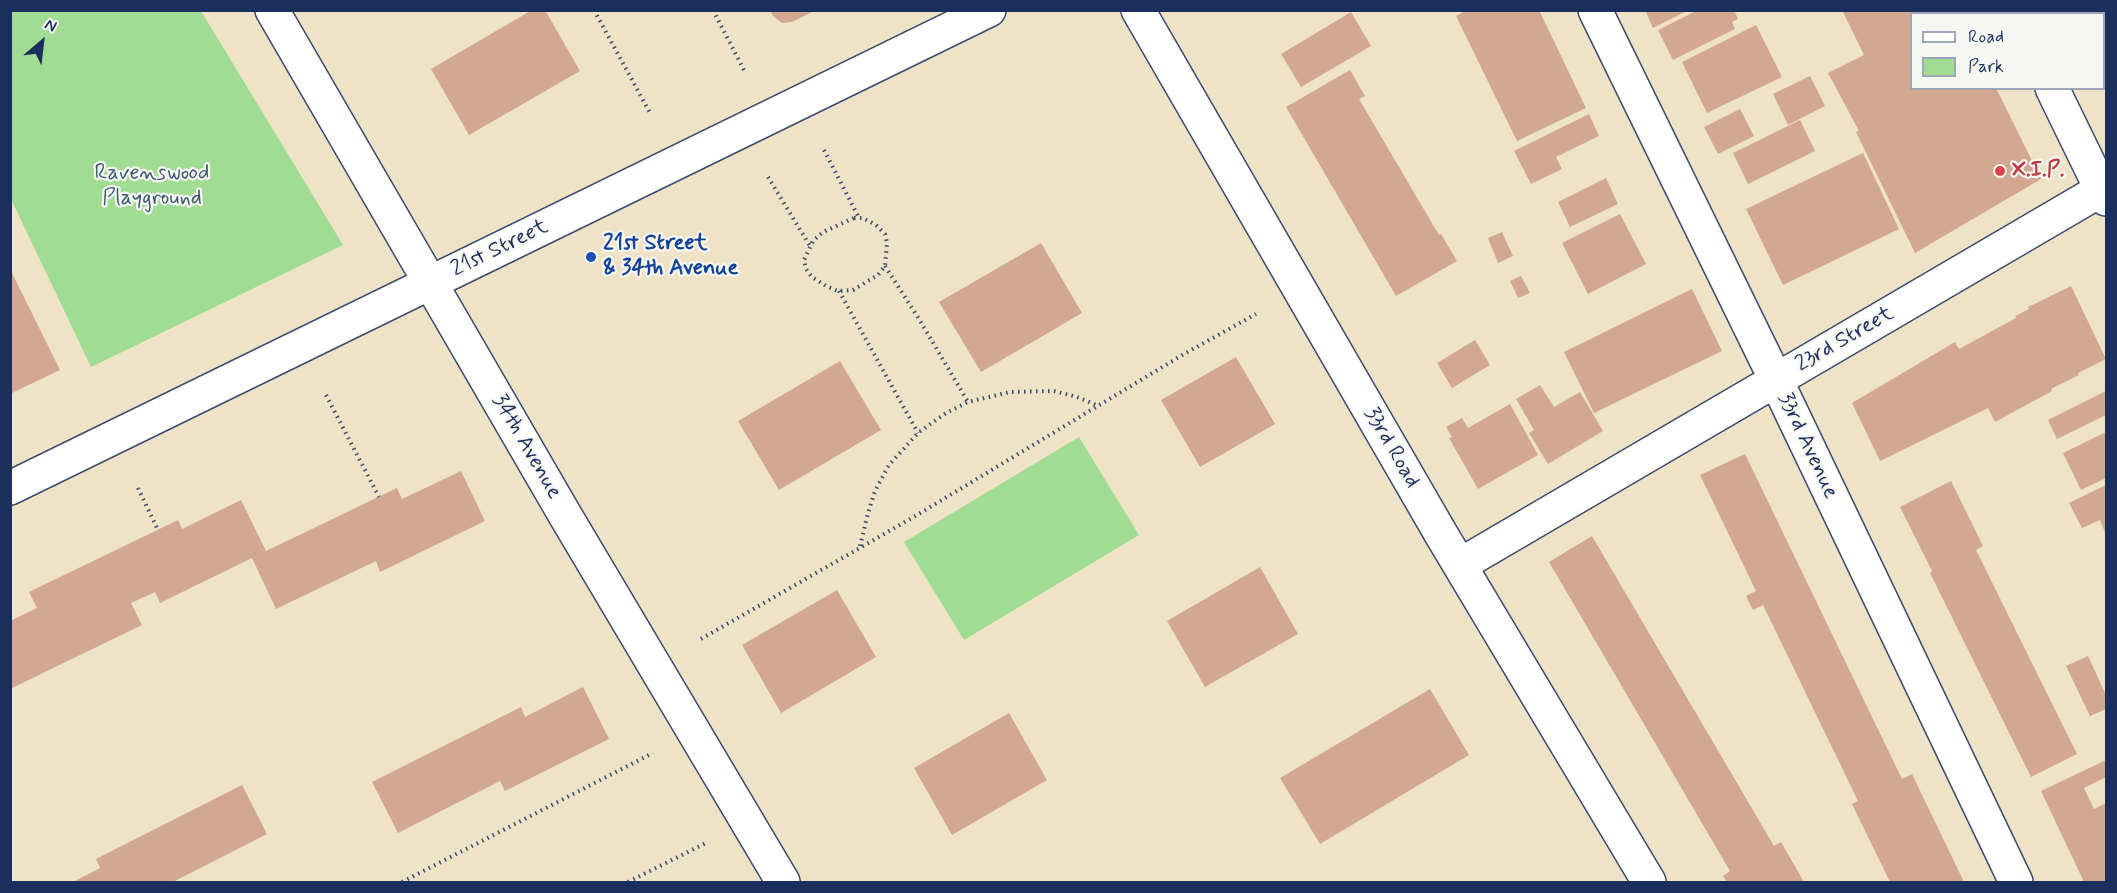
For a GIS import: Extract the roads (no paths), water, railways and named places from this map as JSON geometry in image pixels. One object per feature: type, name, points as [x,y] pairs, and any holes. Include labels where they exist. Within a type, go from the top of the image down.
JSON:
[{"type":"street","name":"34th Avenue","points":[[272,10],[571,525],[783,882]]},
{"type":"street","name":"21st Street","points":[[10,488],[989,10]]},
{"type":"street","name":"33rd Road","points":[[1138,10],[1460,565],[1649,882]]},
{"type":"street","name":"33rd Avenue","points":[[1596,10],[2016,882]]},
{"type":"street","points":[[2053,90],[2105,192]]},
{"type":"street","name":"23rd Street","points":[[1460,565],[1776,380],[2105,192]]},
{"type":"place","name":"X.I.P.","points":[[2000,171]]},
{"type":"place","name":"21st Street & 34th Avenue","points":[[591,257]]},
{"type":"park label","name":"Ravenswood Playground","points":[[152,186]]}]
